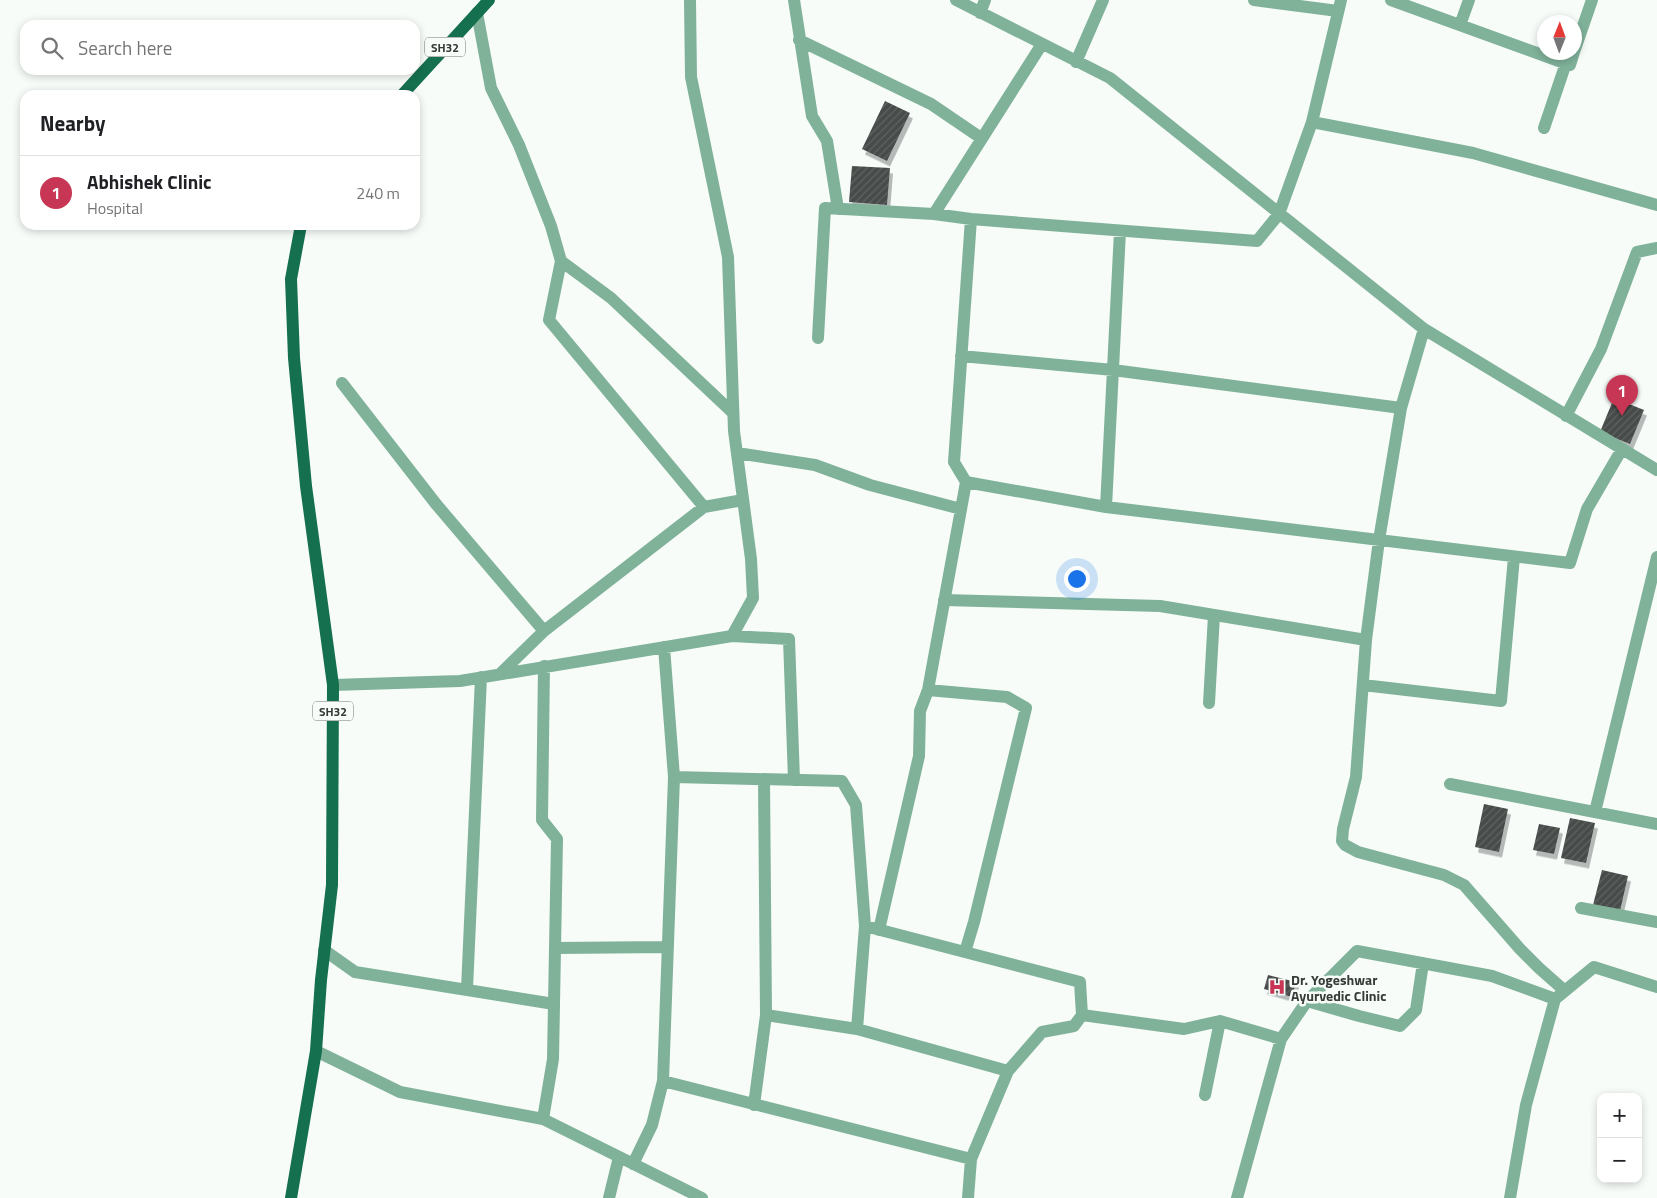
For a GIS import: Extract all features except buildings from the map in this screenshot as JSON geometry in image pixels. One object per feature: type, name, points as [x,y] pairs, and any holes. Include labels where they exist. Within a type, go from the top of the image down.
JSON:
[{"type":"main road","name":"SH32","points":[[407,90],[489,0]]},
{"type":"main road","name":"SH32","points":[[291,1198],[316,1051],[324,950],[332,885],[333,685],[306,486],[294,358],[291,279],[300,230]]},
{"type":"street","points":[[690,0],[691,77],[728,257],[733,414],[751,559],[753,598],[732,636]]},
{"type":"street","points":[[794,0],[812,116],[827,141],[838,209]]},
{"type":"street","points":[[956,0],[1110,78],[1424,329],[1657,470]]},
{"type":"street","points":[[980,13],[985,0]]},
{"type":"street","points":[[1076,62],[1103,0]]},
{"type":"street","points":[[818,338],[825,208],[934,214],[971,219],[1256,241],[1280,214],[1312,122],[1339,5],[1254,0]]},
{"type":"street","points":[[1391,0],[1570,65],[1572,60]]},
{"type":"street","points":[[1460,25],[1470,0]]},
{"type":"street","points":[[1582,29],[1592,0]]},
{"type":"street","points":[[477,13],[491,88],[551,226],[561,261],[549,320],[704,507]]},
{"type":"street","points":[[800,40],[931,104],[981,138]]},
{"type":"street","points":[[934,214],[1042,44]]},
{"type":"street","points":[[1544,128],[1566,63]]},
{"type":"street","points":[[1312,122],[1473,153],[1657,205]]},
{"type":"street","points":[[879,930],[919,756],[920,710],[928,690],[966,482],[954,462],[971,219]]},
{"type":"street","points":[[1106,507],[1120,230]]},
{"type":"street","points":[[1566,416],[1601,348],[1637,252],[1657,248]]},
{"type":"street","points":[[561,261],[611,298],[733,414]]},
{"type":"street","points":[[1424,329],[1401,408],[1379,540],[1366,640],[1356,776],[1342,836],[1345,845],[1358,852],[1444,875],[1464,885],[1520,949],[1565,990]]},
{"type":"street","points":[[961,356],[1113,370],[1401,408]]},
{"type":"street","points":[[342,383],[436,504],[544,630]]},
{"type":"street","points":[[966,482],[1106,507],[1570,563],[1587,510],[1622,449]]},
{"type":"street","points":[[737,453],[815,465],[870,485],[961,509]]},
{"type":"street","points":[[500,674],[544,630],[704,507],[743,500]]},
{"type":"street","points":[[1363,685],[1500,701],[1514,557]]},
{"type":"street","points":[[1595,812],[1657,557]]},
{"type":"street","points":[[944,600],[1160,606],[1366,640]]},
{"type":"street","points":[[1209,703],[1214,615]]},
{"type":"street","points":[[333,685],[460,681],[732,636],[788,639],[794,780]]},
{"type":"street","points":[[633,1164],[652,1125],[663,1081],[674,777],[664,647]]},
{"type":"street","points":[[543,1119],[553,1059],[557,840],[542,820],[544,666]]},
{"type":"street","points":[[467,989],[482,677]]},
{"type":"street","points":[[928,690],[1007,697],[1026,708],[974,922],[964,952]]},
{"type":"street","points":[[674,777],[842,781],[856,805],[865,926],[857,1029]]},
{"type":"street","points":[[754,1104],[766,1015],[764,779]]},
{"type":"street","points":[[1450,784],[1657,824]]},
{"type":"street","points":[[1581,908],[1657,922]]},
{"type":"street","points":[[865,926],[1080,982],[1082,1015],[1074,1026],[1042,1032],[1008,1071],[971,1158],[968,1198]]},
{"type":"street","points":[[555,948],[668,947]]},
{"type":"street","points":[[324,950],[355,972],[554,1004]]},
{"type":"street","points":[[1238,1198],[1281,1039],[1307,1001],[1358,952],[1492,976],[1555,999]]},
{"type":"street","points":[[1307,1001],[1400,1026],[1416,1010],[1423,964]]},
{"type":"street","points":[[1510,1198],[1526,1105],[1555,999],[1594,967],[1657,986]]},
{"type":"street","points":[[766,1015],[857,1029],[1008,1071]]},
{"type":"street","points":[[1082,1015],[1184,1028],[1220,1022],[1281,1039]]},
{"type":"street","points":[[1205,1095],[1220,1022]]},
{"type":"street","points":[[316,1051],[400,1092],[543,1119],[702,1198]]},
{"type":"street","points":[[663,1081],[971,1158]]},
{"type":"street","points":[[609,1198],[619,1157]]},
{"type":"place","name":"Abhishek Clinic","points":[[1622,416]]},
{"type":"place","name":"Dr. Yogeshwar Ayurvedic Clinic","points":[[1277,987]]}]
